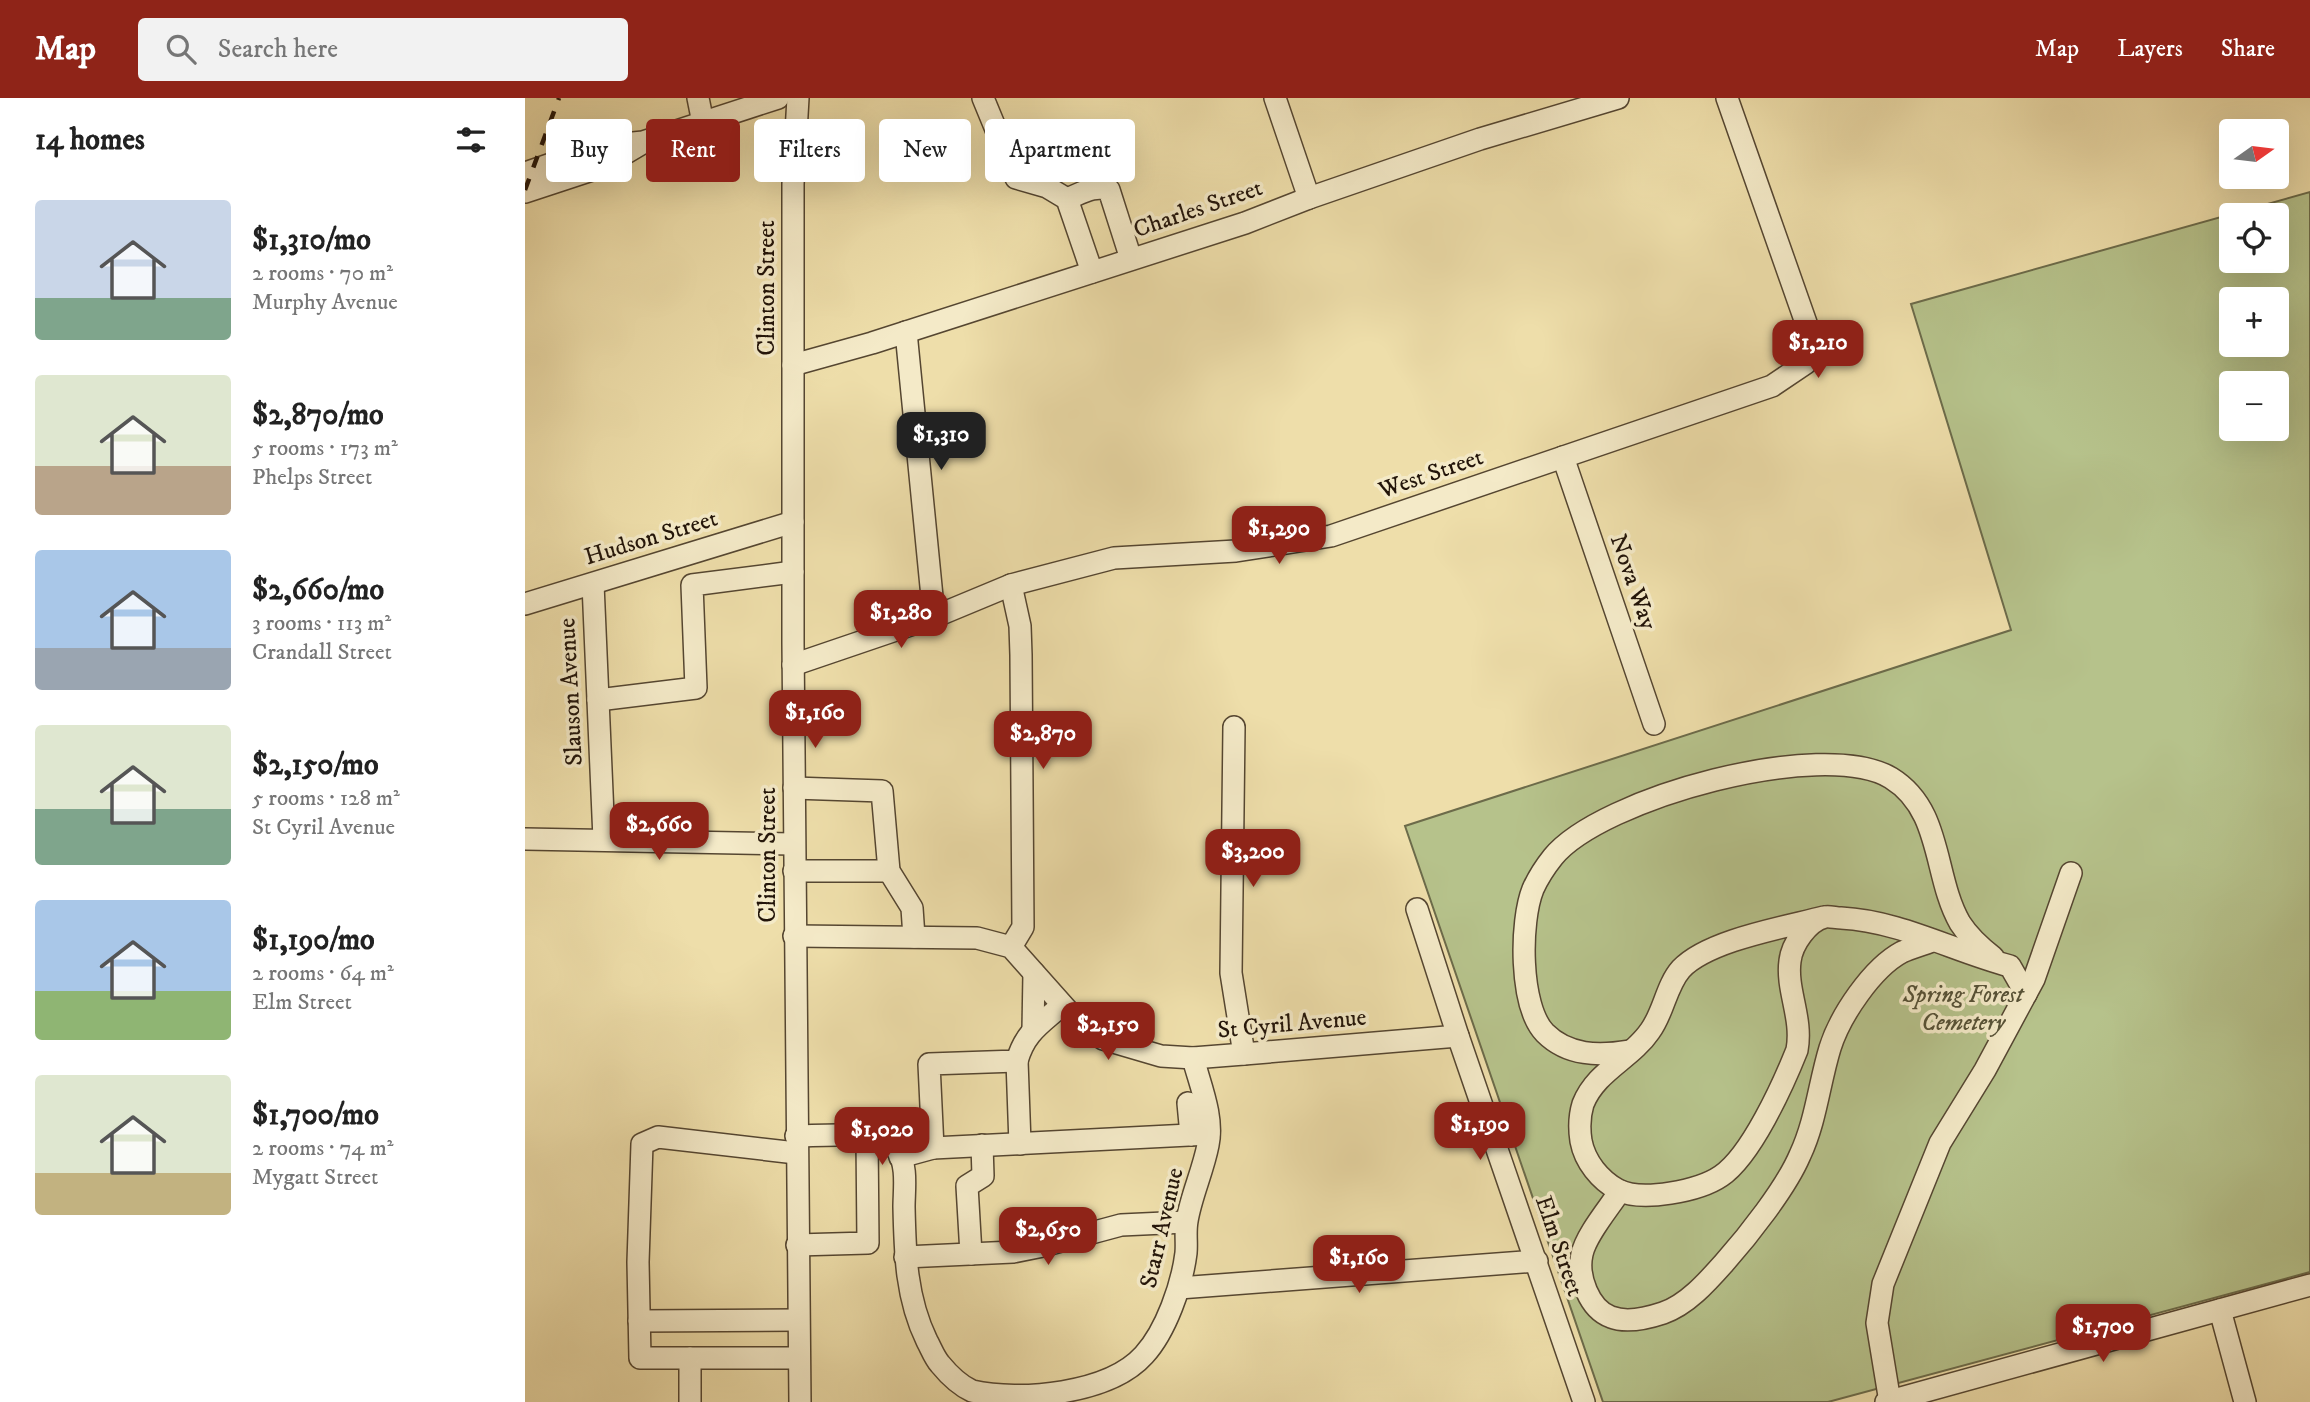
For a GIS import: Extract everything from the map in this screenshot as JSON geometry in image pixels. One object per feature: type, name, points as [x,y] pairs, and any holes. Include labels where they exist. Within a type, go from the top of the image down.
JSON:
[{"type":"street","points":[[698,98],[702,119]]},
{"type":"street","points":[[715,119],[778,98]]},
{"type":"street","name":"Clinton Street","points":[[798,98],[793,184],[793,665],[800,1402]]},
{"type":"street","points":[[983,98],[1016,178],[1047,187],[1067,200],[1092,272]]},
{"type":"street","points":[[1275,98],[1309,198]]},
{"type":"street","name":"Charles Street","points":[[793,365],[906,332],[1245,223],[1480,139],[1618,98]]},
{"type":"street","name":"West Street","points":[[793,665],[934,617],[1011,585],[1114,558],[1236,551],[1331,536],[1772,386],[1806,363],[1811,337],[1727,98]]},
{"type":"street","points":[[525,173],[603,146],[646,141]]},
{"type":"street","points":[[525,192],[604,166],[643,142]]},
{"type":"street","points":[[1067,200],[1091,189],[1109,190],[1131,259]]},
{"type":"street","points":[[906,332],[934,617]]},
{"type":"street","name":"Nova Way","points":[[1563,457],[1654,724]]},
{"type":"street","name":"Hudson Street","points":[[525,604],[793,522]]},
{"type":"street","points":[[598,700],[696,688],[692,585],[793,572]]},
{"type":"street","name":"Slauson Avenue","points":[[593,584],[604,839]]},
{"type":"street","points":[[794,936],[977,938],[1011,947],[1023,927],[1020,626],[1011,585]]},
{"type":"street","points":[[1234,727],[1231,973],[1244,1054]]},
{"type":"street","points":[[1632,1050],[1606,1055],[1573,1050],[1560,1045],[1544,1032],[1539,1024],[1526,985],[1524,956],[1532,890],[1554,855],[1568,841],[1589,827],[1637,804],[1744,774],[1797,765],[1868,770],[1889,777],[1904,788],[1921,809],[1930,826],[1947,888],[1960,922],[1973,941],[2005,964],[2026,994]]},
{"type":"street","points":[[794,788],[882,791],[889,871],[912,908],[914,937]]},
{"type":"street","points":[[525,839],[795,844]]},
{"type":"street","points":[[795,871],[889,871]]},
{"type":"street","points":[[2071,873],[2026,994],[1985,1070],[1940,1143],[1883,1284],[1877,1323],[1889,1402],[2310,1285]]},
{"type":"street","name":"Elm Street","points":[[1417,909],[1584,1402]]},
{"type":"street","points":[[1824,917],[1805,931],[1794,945],[1789,963],[1800,1036],[1797,1050],[1750,1144],[1738,1160],[1722,1176],[1694,1189],[1634,1194],[1620,1191],[1603,1179],[1590,1165],[1583,1148],[1579,1126],[1582,1107],[1601,1076],[1650,1031],[1676,976],[1693,959],[1743,938],[1824,917],[1864,920],[1893,927],[2005,964],[2042,956]]},
{"type":"street","points":[[1620,1191],[1582,1253],[1583,1283],[1598,1308],[1611,1318],[1643,1318],[1666,1312],[1706,1283],[1737,1248],[1792,1171],[1807,1140],[1838,1027],[1866,985],[1883,966],[1902,952],[1932,941]]},
{"type":"street","name":"St Cyril Avenue","points":[[1011,947],[1076,1020],[1103,1039],[1161,1056],[1193,1058],[1458,1036]]},
{"type":"street","points":[[1033,1030],[1034,973]]},
{"type":"street","points":[[1020,1144],[1017,1061],[1022,1044],[1033,1030],[1062,1005]]},
{"type":"street","name":"Starr Avenue","points":[[901,1157],[904,1165],[908,1284],[918,1321],[938,1363],[959,1384],[975,1392],[1006,1398],[1050,1400],[1093,1388],[1127,1370],[1145,1354],[1165,1321],[1179,1288],[1186,1253],[1187,1222],[1209,1143],[1200,1134],[1206,1103],[1193,1058]]},
{"type":"street","points":[[933,1148],[929,1064],[1017,1061]]},
{"type":"street","points":[[799,1358],[640,1358],[638,1262],[642,1144],[657,1137],[796,1145],[867,1137],[888,1142],[901,1157],[933,1148],[1200,1134],[1188,1103]]},
{"type":"street","points":[[797,1245],[867,1244],[867,1137]]},
{"type":"street","points":[[971,1254],[967,1186],[983,1176],[982,1145]]},
{"type":"street","points":[[905,1257],[1013,1252],[1121,1226],[1187,1222]]},
{"type":"street","points":[[1179,1288],[1537,1261]]},
{"type":"street","points":[[2220,1310],[2245,1402]]},
{"type":"street","points":[[639,1321],[799,1320]]},
{"type":"street","points":[[690,1358],[690,1402]]},
{"type":"green space","name":"Spring Forest Cemetery","points":[[2310,192],[2310,1272],[1828,1402],[1603,1402],[1405,826],[2011,630],[1911,304],[2219,218],[2219,273],[2289,273],[2289,203],[2271,203]]},
{"type":"railway","points":[[525,190],[559,98]]}]
